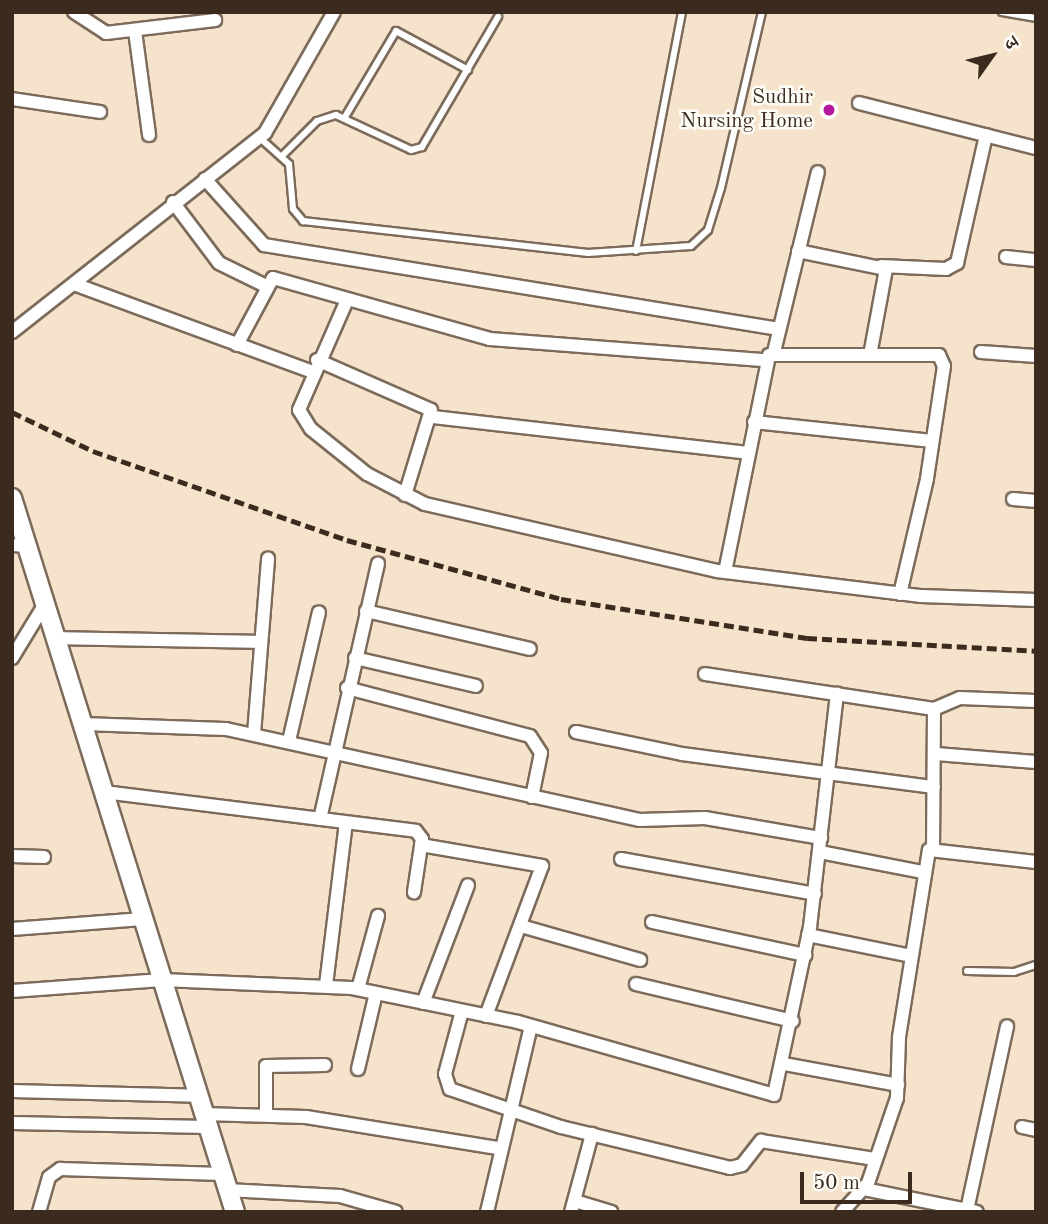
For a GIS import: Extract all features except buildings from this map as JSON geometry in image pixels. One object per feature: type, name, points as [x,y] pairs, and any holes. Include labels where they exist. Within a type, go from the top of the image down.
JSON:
[{"type":"street","points":[[74,12],[106,33],[215,20]]},
{"type":"street","points":[[12,332],[173,202],[260,138],[334,12]]},
{"type":"street","points":[[135,31],[149,135]]},
{"type":"street","points":[[12,99],[100,112]]},
{"type":"street","points":[[859,103],[1036,148]]},
{"type":"street","points":[[798,251],[881,266],[946,269],[957,263],[986,135]]},
{"type":"street","points":[[725,572],[754,422],[818,172]]},
{"type":"street","points":[[205,179],[264,245],[779,329]]},
{"type":"street","points":[[173,202],[219,263],[264,285]]},
{"type":"street","points":[[1006,257],[1036,260]]},
{"type":"street","points":[[870,355],[888,281],[881,266]]},
{"type":"street","points":[[237,345],[264,285],[280,278],[346,300],[490,339],[770,356],[870,355],[943,359],[932,442],[900,594]]},
{"type":"street","points":[[74,284],[237,345],[314,365],[427,405],[433,417],[405,495]]},
{"type":"street","points":[[346,300],[314,365],[299,403],[303,420],[368,474],[405,495],[478,520],[725,572],[900,594],[1036,600]]},
{"type":"street","points":[[981,352],[1036,356]]},
{"type":"street","points":[[433,417],[748,453]]},
{"type":"street","points":[[754,422],[932,442]]},
{"type":"street","points":[[12,498],[20,546],[45,604],[56,638],[235,1212]]},
{"type":"street","points":[[1013,499],[1036,501]]},
{"type":"street","points":[[254,734],[268,559]]},
{"type":"street","points":[[320,819],[347,688],[378,564]]},
{"type":"street","points":[[12,658],[45,604]]},
{"type":"street","points":[[366,611],[530,649]]},
{"type":"street","points":[[289,741],[319,612]]},
{"type":"street","points":[[56,638],[260,642]]},
{"type":"street","points":[[355,658],[476,686]]},
{"type":"street","points":[[705,674],[934,709],[960,698],[1036,701]]},
{"type":"street","points":[[347,688],[530,736],[541,753],[532,797]]},
{"type":"street","points":[[12,991],[162,980],[326,985],[358,989],[531,1026],[766,1095],[778,1090],[805,955],[815,894],[837,694]]},
{"type":"street","points":[[842,1212],[864,1189],[898,1085],[911,956],[923,872],[933,848],[936,754],[934,709]]},
{"type":"street","points":[[82,724],[194,724],[289,741],[640,820],[705,818],[821,838]]},
{"type":"street","points":[[576,732],[828,774],[934,787]]},
{"type":"street","points":[[936,754],[1036,762]]},
{"type":"street","points":[[104,792],[416,831],[421,845],[414,892]]},
{"type":"street","points":[[326,985],[346,823]]},
{"type":"street","points":[[421,845],[539,862],[542,872],[486,1016]]},
{"type":"street","points":[[933,848],[1036,862]]},
{"type":"street","points":[[820,852],[923,872]]},
{"type":"street","points":[[12,856],[44,857]]},
{"type":"street","points":[[621,859],[815,894]]},
{"type":"street","points":[[423,1003],[468,884]]},
{"type":"street","points":[[358,989],[378,916]]},
{"type":"street","points":[[12,929],[143,919]]},
{"type":"street","points":[[652,922],[805,955]]},
{"type":"street","points":[[521,926],[640,960]]},
{"type":"street","points":[[808,935],[911,956]]},
{"type":"street","points":[[636,984],[793,1021]]},
{"type":"street","points":[[358,1069],[376,993]]},
{"type":"street","points":[[462,1012],[446,1086],[508,1109],[592,1134],[730,1168],[741,1165],[761,1141],[875,1159]]},
{"type":"street","points":[[487,1212],[498,1148],[531,1026]]},
{"type":"street","points":[[864,1189],[972,1211],[1007,1026]]},
{"type":"street","points":[[784,1064],[898,1085]]},
{"type":"street","points":[[266,1115],[266,1066],[325,1065]]},
{"type":"street","points":[[12,1091],[198,1096]]},
{"type":"street","points":[[12,1123],[205,1121],[266,1115],[498,1148]]},
{"type":"street","points":[[1022,1127],[1036,1130]]},
{"type":"street","points":[[592,1134],[573,1206],[611,1212]]},
{"type":"street","points":[[39,1212],[48,1177],[60,1169],[225,1182],[340,1196],[396,1212]]},
{"type":"lane","points":[[636,251],[682,12]]},
{"type":"lane","points":[[260,138],[283,155],[295,175],[293,209],[303,221],[587,253],[691,246],[708,230],[762,12]]},
{"type":"lane","points":[[1002,12],[1036,18]]},
{"type":"lane","points":[[283,155],[317,121],[345,117],[411,150],[422,147],[498,17]]},
{"type":"lane","points":[[345,117],[396,31],[468,70]]},
{"type":"lane","points":[[967,971],[1014,972],[1036,965]]},
{"type":"railway","points":[[12,412],[93,451],[347,540],[561,599],[807,638],[1036,651]]},
{"type":"place","name":"Sudhir Nursing Home","points":[[829,110]]}]
